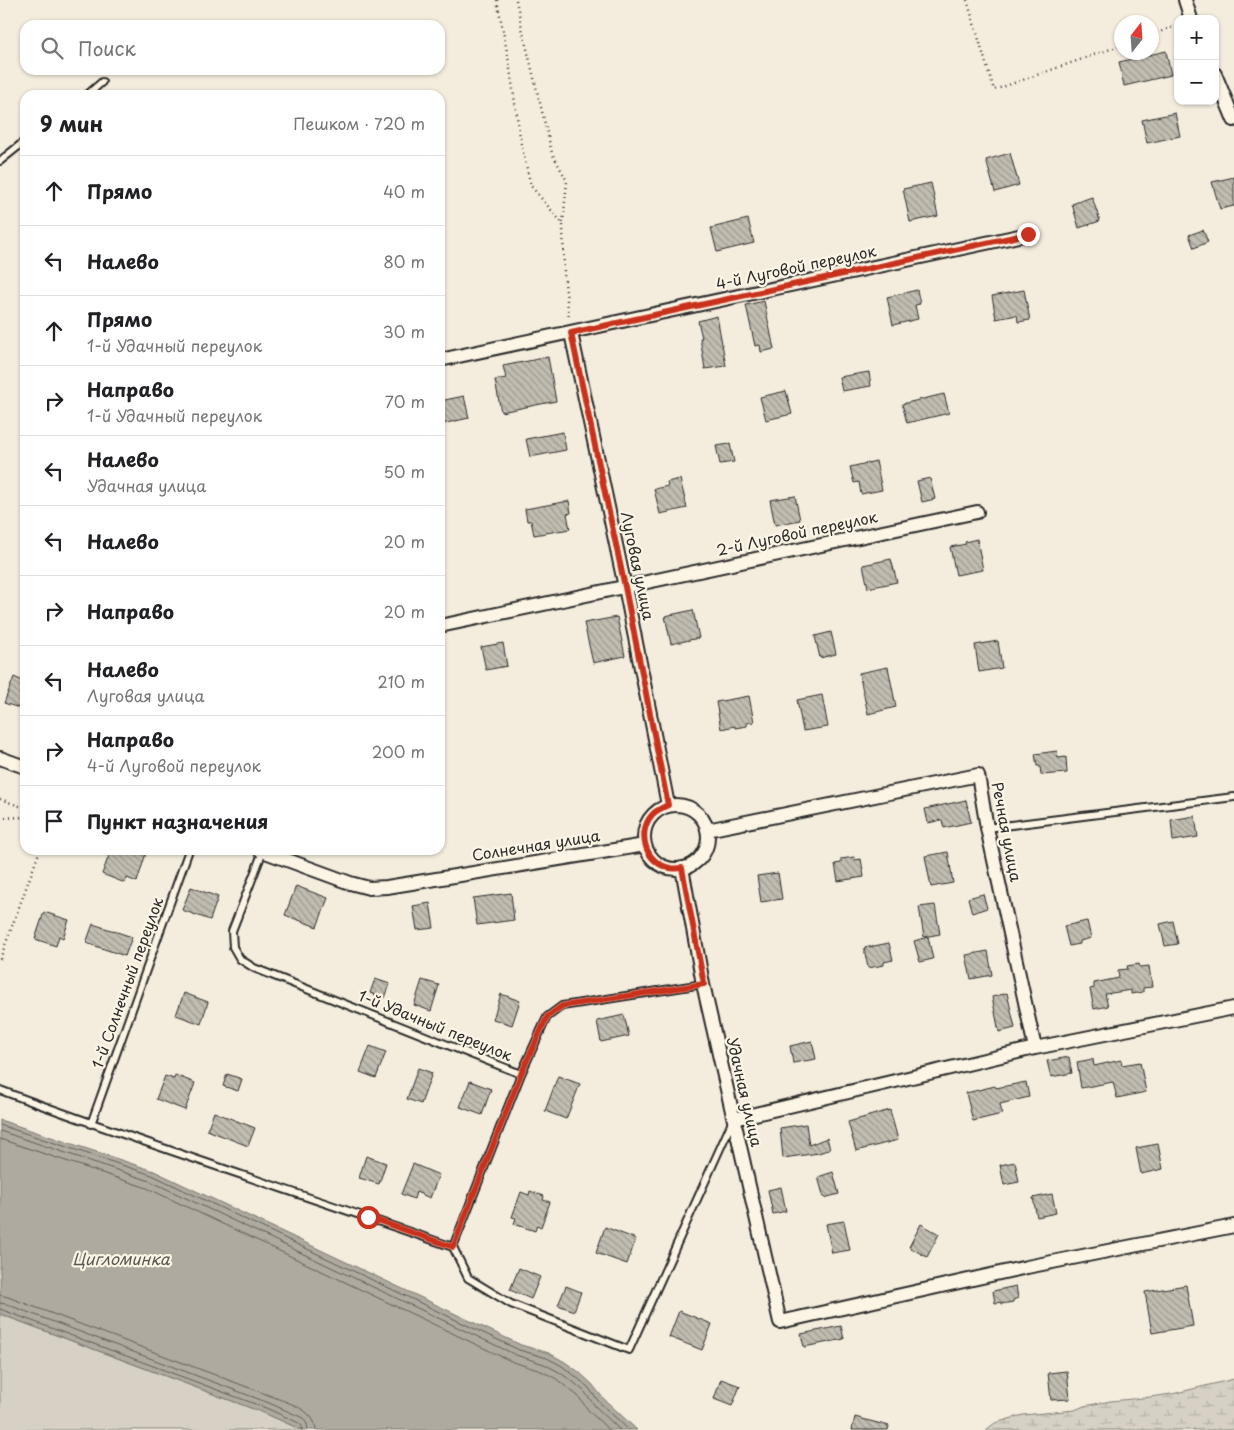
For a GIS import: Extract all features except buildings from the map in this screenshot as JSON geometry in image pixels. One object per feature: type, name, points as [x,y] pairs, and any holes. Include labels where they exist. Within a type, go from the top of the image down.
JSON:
[{"type":"street","points":[[1185,0],[1190,15]]},
{"type":"street","points":[[1219,84],[1234,120]]},
{"type":"street","name":"4-й Луговой переулок","points":[[445,359],[1028,234]]},
{"type":"street","name":"Луговая улица","points":[[571,333],[625,587],[668,805]]},
{"type":"street","name":"2-й Луговой переулок","points":[[445,625],[977,512]]},
{"type":"street","points":[[0,758],[20,765]]},
{"type":"street","name":"Речная улица","points":[[707,830],[978,775],[987,828],[1035,1048]]},
{"type":"street","points":[[668,805],[689,807],[704,820],[707,830],[708,840],[705,850],[699,859],[691,865],[682,868],[670,868],[658,864],[650,856],[644,845],[646,824],[659,809],[668,805]]},
{"type":"street","name":"Солнечная улица","points":[[275,855],[350,883],[369,888],[387,887],[644,845]]},
{"type":"street","name":"Удачная улица","points":[[682,868],[704,984],[780,1322],[1027,1266],[1234,1226]]},
{"type":"street","points":[[734,1119],[1035,1048],[1234,1008]]},
{"type":"lane","points":[[93,90],[102,82]]},
{"type":"lane","points":[[0,161],[20,145]]},
{"type":"lane","points":[[987,828],[1234,797]]},
{"type":"lane","name":"1-й Солнечный переулок","points":[[91,1124],[187,855]]},
{"type":"lane","name":"1-й Удачный переулок","points":[[260,855],[232,931],[233,948],[240,959],[254,968],[521,1074],[547,1017],[562,1006],[704,984]]},
{"type":"lane","points":[[453,1247],[521,1074]]},
{"type":"lane","points":[[0,1090],[91,1124],[453,1247],[468,1278],[511,1304],[629,1350],[734,1119]]},
{"type":"path","points":[[497,0],[509,62],[521,144],[530,186],[563,224]]},
{"type":"path","points":[[516,0],[552,153],[567,181],[563,224],[564,274],[571,333]]},
{"type":"path","points":[[967,0],[994,90],[1114,48]]},
{"type":"path","points":[[1159,32],[1174,27]]},
{"type":"path","points":[[0,799],[20,806]]},
{"type":"path","points":[[0,818],[20,817]]},
{"type":"path","points":[[0,959],[38,855]]},
{"type":"green space","points":[[0,1314],[264,1413],[302,1430],[0,1430]]},
{"type":"green space","points":[[1234,1379],[1234,1430],[986,1430],[995,1423],[1023,1415],[1075,1410],[1084,1406],[1111,1401],[1172,1394]]},
{"type":"water","name":"Цигломинка","points":[[0,1120],[154,1171],[521,1345],[549,1353],[579,1372],[637,1430],[302,1430],[264,1413],[0,1314]]},
{"type":"route","points":[[368,1217],[453,1247],[521,1074],[547,1017],[562,1006],[704,984],[682,868],[670,868],[658,864],[650,856],[644,845],[646,824],[659,809],[668,805],[625,587],[571,333],[1028,234]]}]
